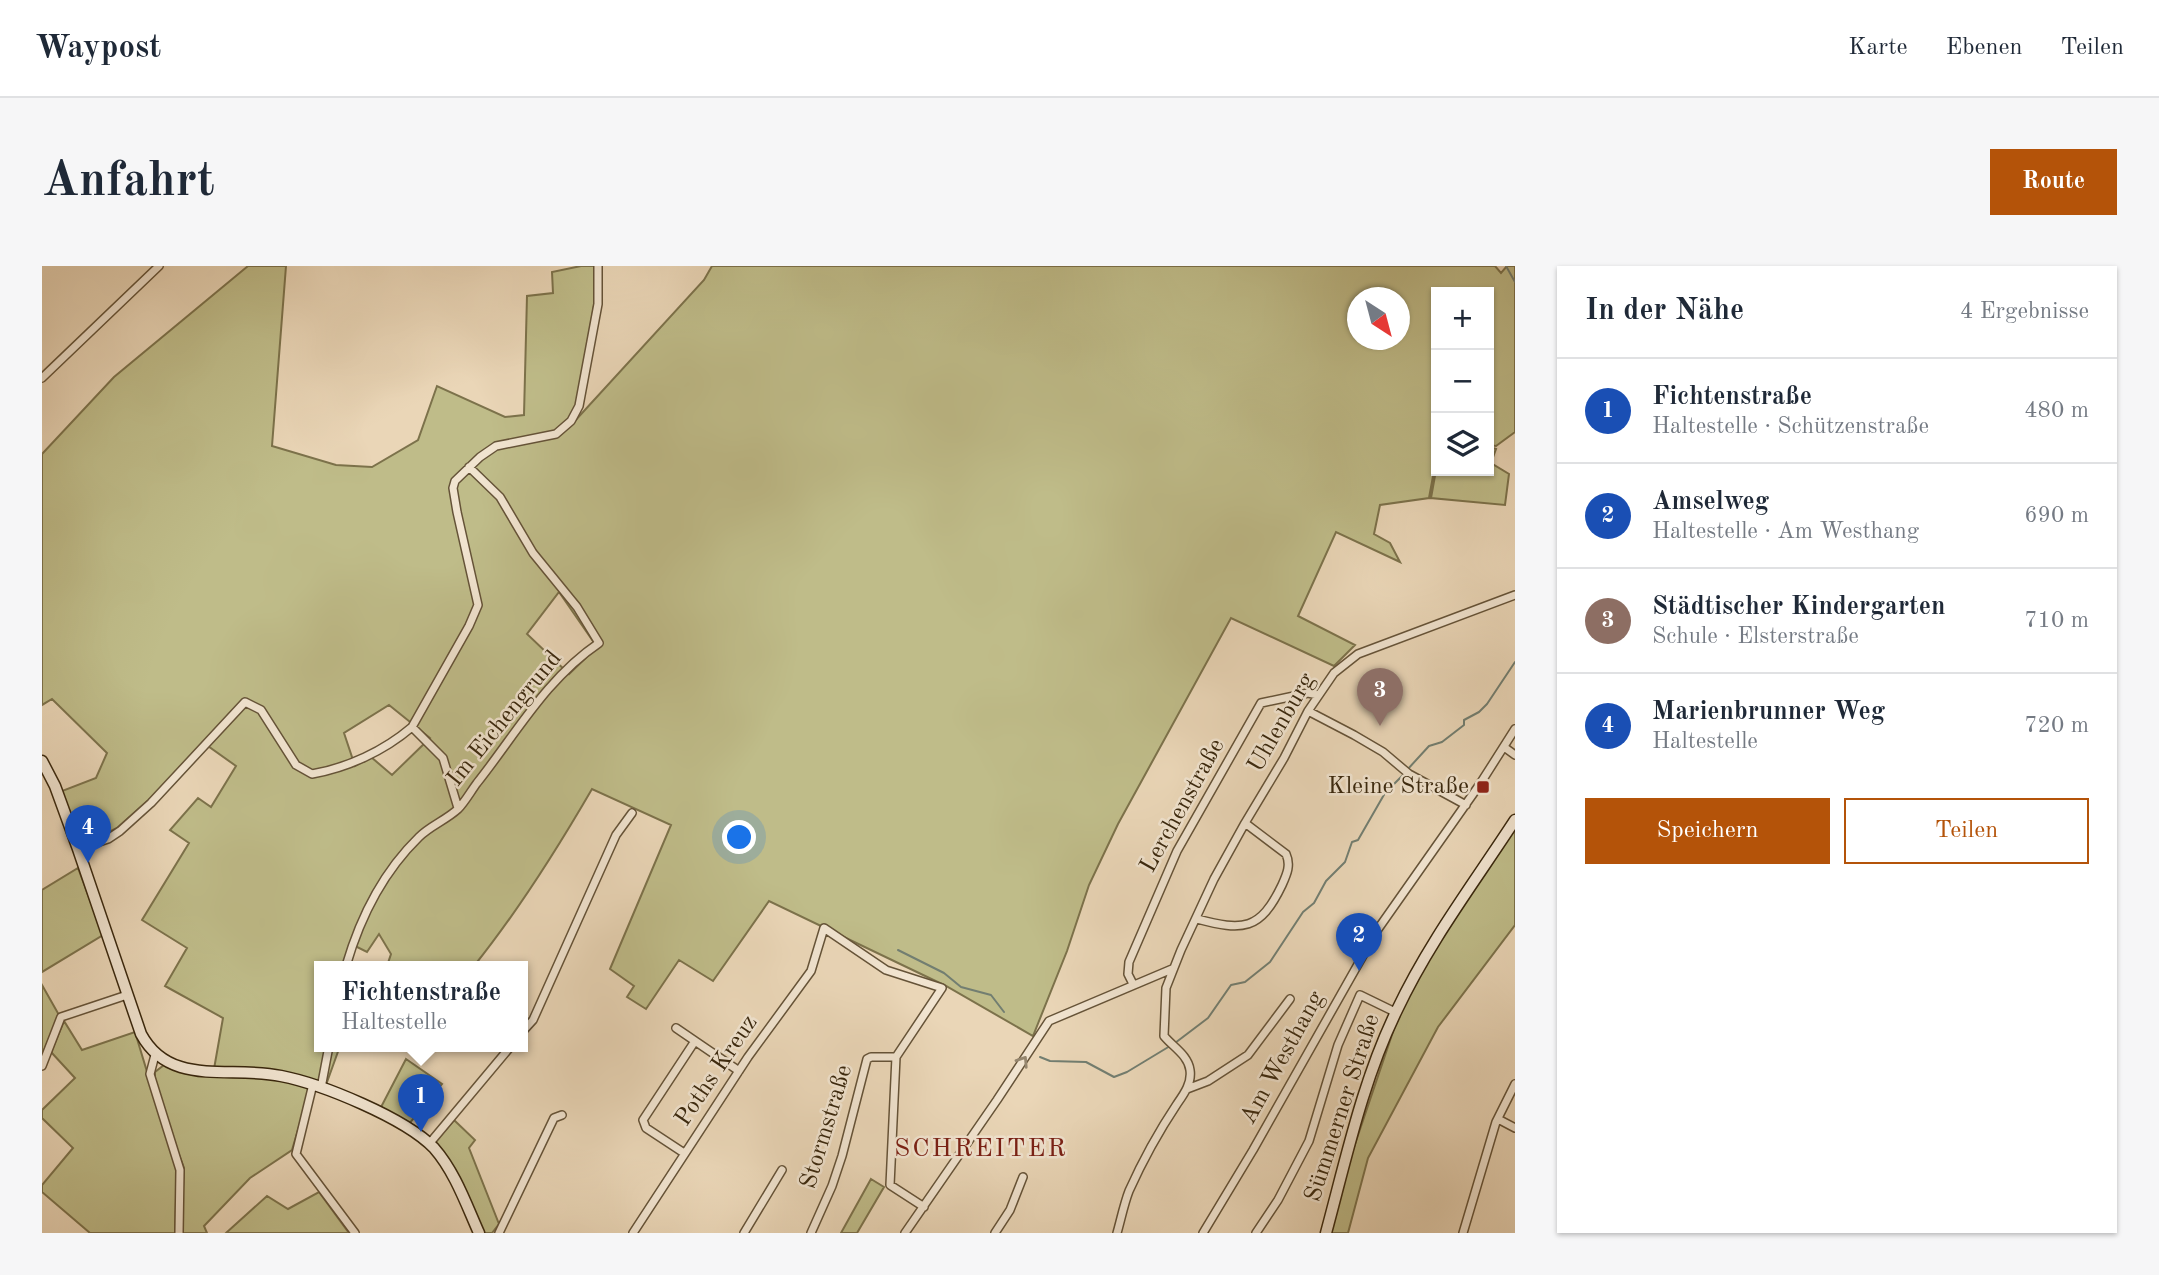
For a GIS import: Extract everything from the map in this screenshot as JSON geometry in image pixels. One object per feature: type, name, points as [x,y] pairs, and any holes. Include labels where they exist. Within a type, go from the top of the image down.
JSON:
[{"type":"street","points":[[42,378],[159,266]]},
{"type":"street","points":[[78,849],[108,839],[120,831],[151,803],[245,702],[261,710],[296,765],[312,774],[354,762],[402,736],[412,727],[478,605],[453,488],[455,481],[496,446],[556,434],[571,421],[579,406],[598,304],[598,266]]},
{"type":"street","name":"Im Eichengrund","points":[[348,961],[360,922],[381,885],[420,836],[458,808],[503,750],[520,722],[559,676],[599,643],[577,607],[533,553],[500,497],[470,467]]},
{"type":"street","name":"Uhlenburg","points":[[1187,1089],[1191,1076],[1190,1066],[1184,1055],[1173,1048],[1164,1036],[1167,988],[1172,969],[1214,879],[1318,695],[1334,673],[1358,654],[1515,595]]},
{"type":"street","name":"Lerchenstraße","points":[[1133,984],[1128,974],[1129,962],[1177,851],[1261,703],[1308,693],[1318,695]]},
{"type":"street","points":[[1308,711],[1364,741],[1409,774],[1465,805]]},
{"type":"street","points":[[412,727],[443,758],[458,808]]},
{"type":"street","name":"Am Westhang","points":[[1203,1233],[1378,929],[1515,729]]},
{"type":"street","points":[[1504,747],[1515,755]]},
{"type":"street","points":[[42,761],[55,786],[78,849],[141,1034],[155,1055],[164,1062],[187,1070],[269,1074],[317,1086],[410,1128],[429,1144],[450,1170],[479,1233]]},
{"type":"street","points":[[528,1026],[616,835],[632,813]]},
{"type":"street","name":"Sümmerner Straße","points":[[1326,1233],[1370,1080],[1395,1012],[1445,922],[1515,820]]},
{"type":"street","points":[[1197,919],[1228,927],[1246,925],[1262,917],[1272,906],[1287,873],[1289,860],[1286,854],[1245,823]]},
{"type":"street","name":"Poths Kreuz","points":[[633,1233],[739,1071],[811,971],[824,928],[886,970],[942,988],[896,1057]]},
{"type":"street","points":[[905,1233],[1049,1021],[1172,969]]},
{"type":"street","points":[[42,1066],[61,1017],[127,995]]},
{"type":"street","points":[[1256,1233],[1309,1141],[1338,1045],[1360,995],[1395,1012]]},
{"type":"street","points":[[1117,1233],[1128,1193],[1187,1089],[1208,1081],[1248,1055],[1290,999]]},
{"type":"street","points":[[676,1028],[739,1071]]},
{"type":"street","points":[[684,1153],[646,1128],[643,1120],[695,1041]]},
{"type":"street","points":[[327,1052],[296,1154],[355,1233]]},
{"type":"street","points":[[429,1144],[506,1052]]},
{"type":"street","points":[[155,1055],[150,1074],[180,1170],[179,1233]]},
{"type":"street","points":[[896,1057],[890,1185],[924,1207]]},
{"type":"street","name":"Stormstraße","points":[[811,1233],[842,1156],[867,1059],[896,1057]]},
{"type":"street","points":[[1463,1233],[1498,1119],[1515,1084]]},
{"type":"street","points":[[499,1233],[554,1118],[562,1115]]},
{"type":"street","points":[[1498,1119],[1515,1128]]},
{"type":"street","points":[[744,1233],[782,1170]]},
{"type":"street","points":[[995,1233],[1010,1210],[1023,1177]]},
{"type":"shaded area","points":[[248,266],[286,266],[272,446],[336,465],[372,467],[418,440],[437,386],[505,417],[524,415],[527,296],[553,293],[552,272],[581,266],[596,266],[595,300],[573,423],[704,280],[712,266],[1495,266],[1501,273],[1507,266],[1515,266],[1515,432],[1494,446],[1494,287],[1431,287],[1433,476],[1429,498],[1380,505],[1374,534],[1390,543],[1400,562],[1336,532],[1298,616],[1355,645],[1334,666],[1231,618],[1118,824],[1089,885],[1067,951],[1033,1036],[946,986],[769,901],[713,981],[679,960],[646,1009],[627,997],[634,986],[610,969],[671,825],[592,789],[536,880],[478,961],[389,961],[391,954],[379,934],[367,952],[351,944],[345,961],[314,961],[314,1052],[338,1052],[326,1085],[312,1083],[292,1150],[250,1178],[204,1226],[207,1233],[90,1233],[42,1192],[42,1185],[73,1148],[42,1118],[42,1110],[75,1078],[51,1052],[64,1021],[82,1050],[135,1032],[177,1171],[175,1232],[181,1229],[184,1168],[164,1115],[155,1084],[155,1072],[164,1065],[174,1070],[214,1069],[223,1018],[165,986],[187,948],[142,920],[189,843],[170,830],[198,798],[211,807],[236,766],[208,746],[226,725],[222,722],[152,797],[117,828],[81,846],[62,791],[96,778],[107,753],[52,699],[42,705],[42,454],[114,377]],"holes":[[[559,592],[597,647],[569,674],[527,634]],[[389,705],[430,738],[392,775],[371,757],[355,766],[344,733]]]},
{"type":"shaded area","points":[[1494,465],[1509,474],[1505,505],[1431,498],[1435,476],[1494,476]]},
{"type":"shaded area","points":[[1515,825],[1515,925],[1438,1027],[1368,1158],[1348,1233],[1329,1233],[1353,1150],[1399,1014],[1423,965]]},
{"type":"shaded area","points":[[78,868],[103,935],[42,972],[42,890]]},
{"type":"shaded area","points":[[42,985],[59,1015],[42,1055]]},
{"type":"shaded area","points":[[406,1059],[442,1084],[409,1124],[380,1109]]},
{"type":"shaded area","points":[[454,1120],[475,1140],[469,1148],[499,1224],[492,1233],[484,1233],[434,1143]]},
{"type":"shaded area","points":[[871,1179],[884,1187],[857,1233],[841,1233]]},
{"type":"shaded area","points":[[319,1192],[349,1233],[226,1233],[267,1196],[288,1209]]},
{"type":"waterway","points":[[1506,266],[1515,282]]},
{"type":"waterway","points":[[1407,770],[1429,746],[1442,742],[1464,725],[1464,720],[1479,712],[1515,662]]},
{"type":"waterway","points":[[1175,1043],[1208,1018],[1231,985],[1245,982],[1270,962],[1303,912],[1314,903],[1326,881],[1345,862],[1352,842],[1358,840],[1385,793],[1404,774]]},
{"type":"waterway","points":[[898,950],[944,973],[961,987],[991,995],[1004,1012]]},
{"type":"waterway","points":[[1040,1057],[1050,1061],[1086,1062],[1114,1077],[1170,1046]]},
{"type":"place","name":"Städtischer Kindergarten","points":[[1380,726]]},
{"type":"place","name":"Kleine Straße","points":[[1483,787]]},
{"type":"place","name":"Marienbrunner Weg","points":[[88,863]]},
{"type":"place","name":"Amselweg","points":[[1359,971]]},
{"type":"place","name":"Fichtenstraße","points":[[421,1132]]},
{"type":"district","name":"SCHREITER","points":[[981,1149]]}]
